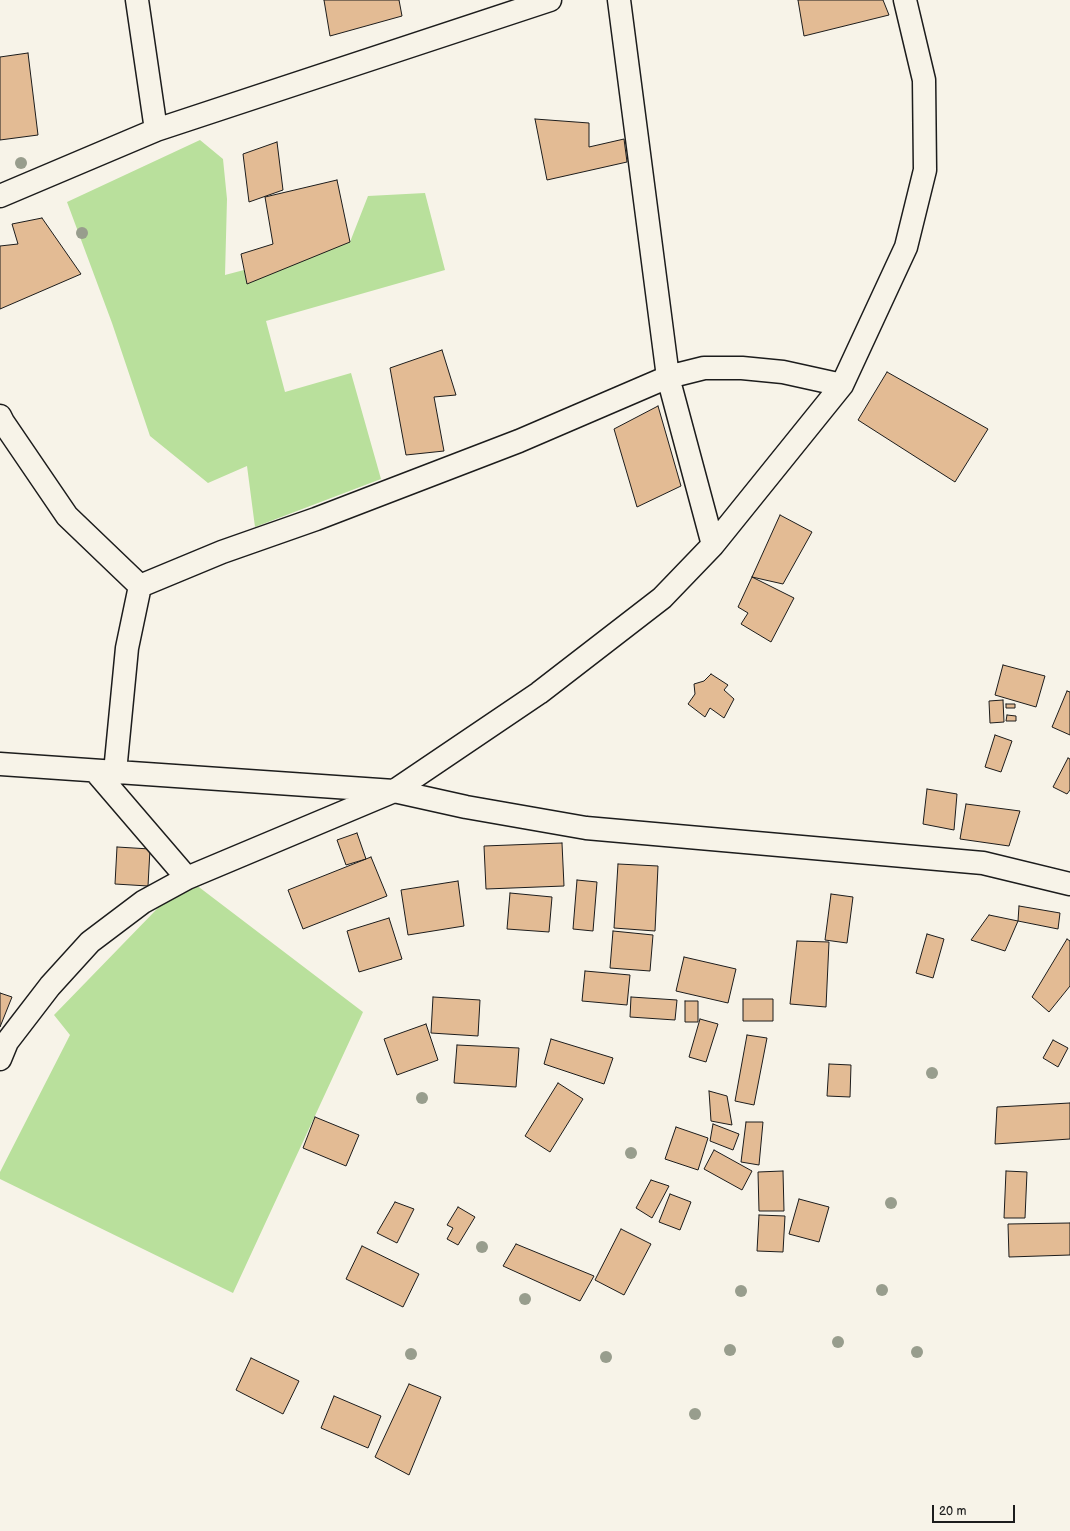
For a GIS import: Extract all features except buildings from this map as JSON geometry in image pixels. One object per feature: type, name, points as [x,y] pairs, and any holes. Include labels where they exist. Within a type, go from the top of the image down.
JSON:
[{"type":"street","points":[[137,0],[156,130]]},
{"type":"street","points":[[0,196],[156,130],[550,0]]},
{"type":"street","points":[[620,0],[668,377],[713,544]]},
{"type":"street","points":[[0,1059],[7,1042],[50,986],[90,942],[143,902],[187,878],[394,791],[539,693],[656,603],[713,544],[842,385],[906,247],[925,170],[924,80],[905,0]]},
{"type":"street","points":[[140,586],[222,552],[316,519],[520,441],[668,377],[704,368],[742,368],[783,372],[842,385]]},
{"type":"street","points":[[0,416],[67,516],[140,586]]},
{"type":"street","points":[[140,586],[127,648],[106,772],[187,878]]},
{"type":"street","points":[[0,764],[394,791],[466,807],[586,828],[983,863],[1070,884]]},
{"type":"green space","points":[[200,140],[223,159],[227,199],[225,275],[350,242],[368,196],[425,193],[445,270],[266,321],[285,392],[351,373],[381,479],[255,527],[247,466],[208,483],[150,436],[112,323],[67,202]]},
{"type":"green space","points":[[187,878],[363,1012],[233,1293],[0,1179],[0,1172],[70,1035],[54,1015]]}]
